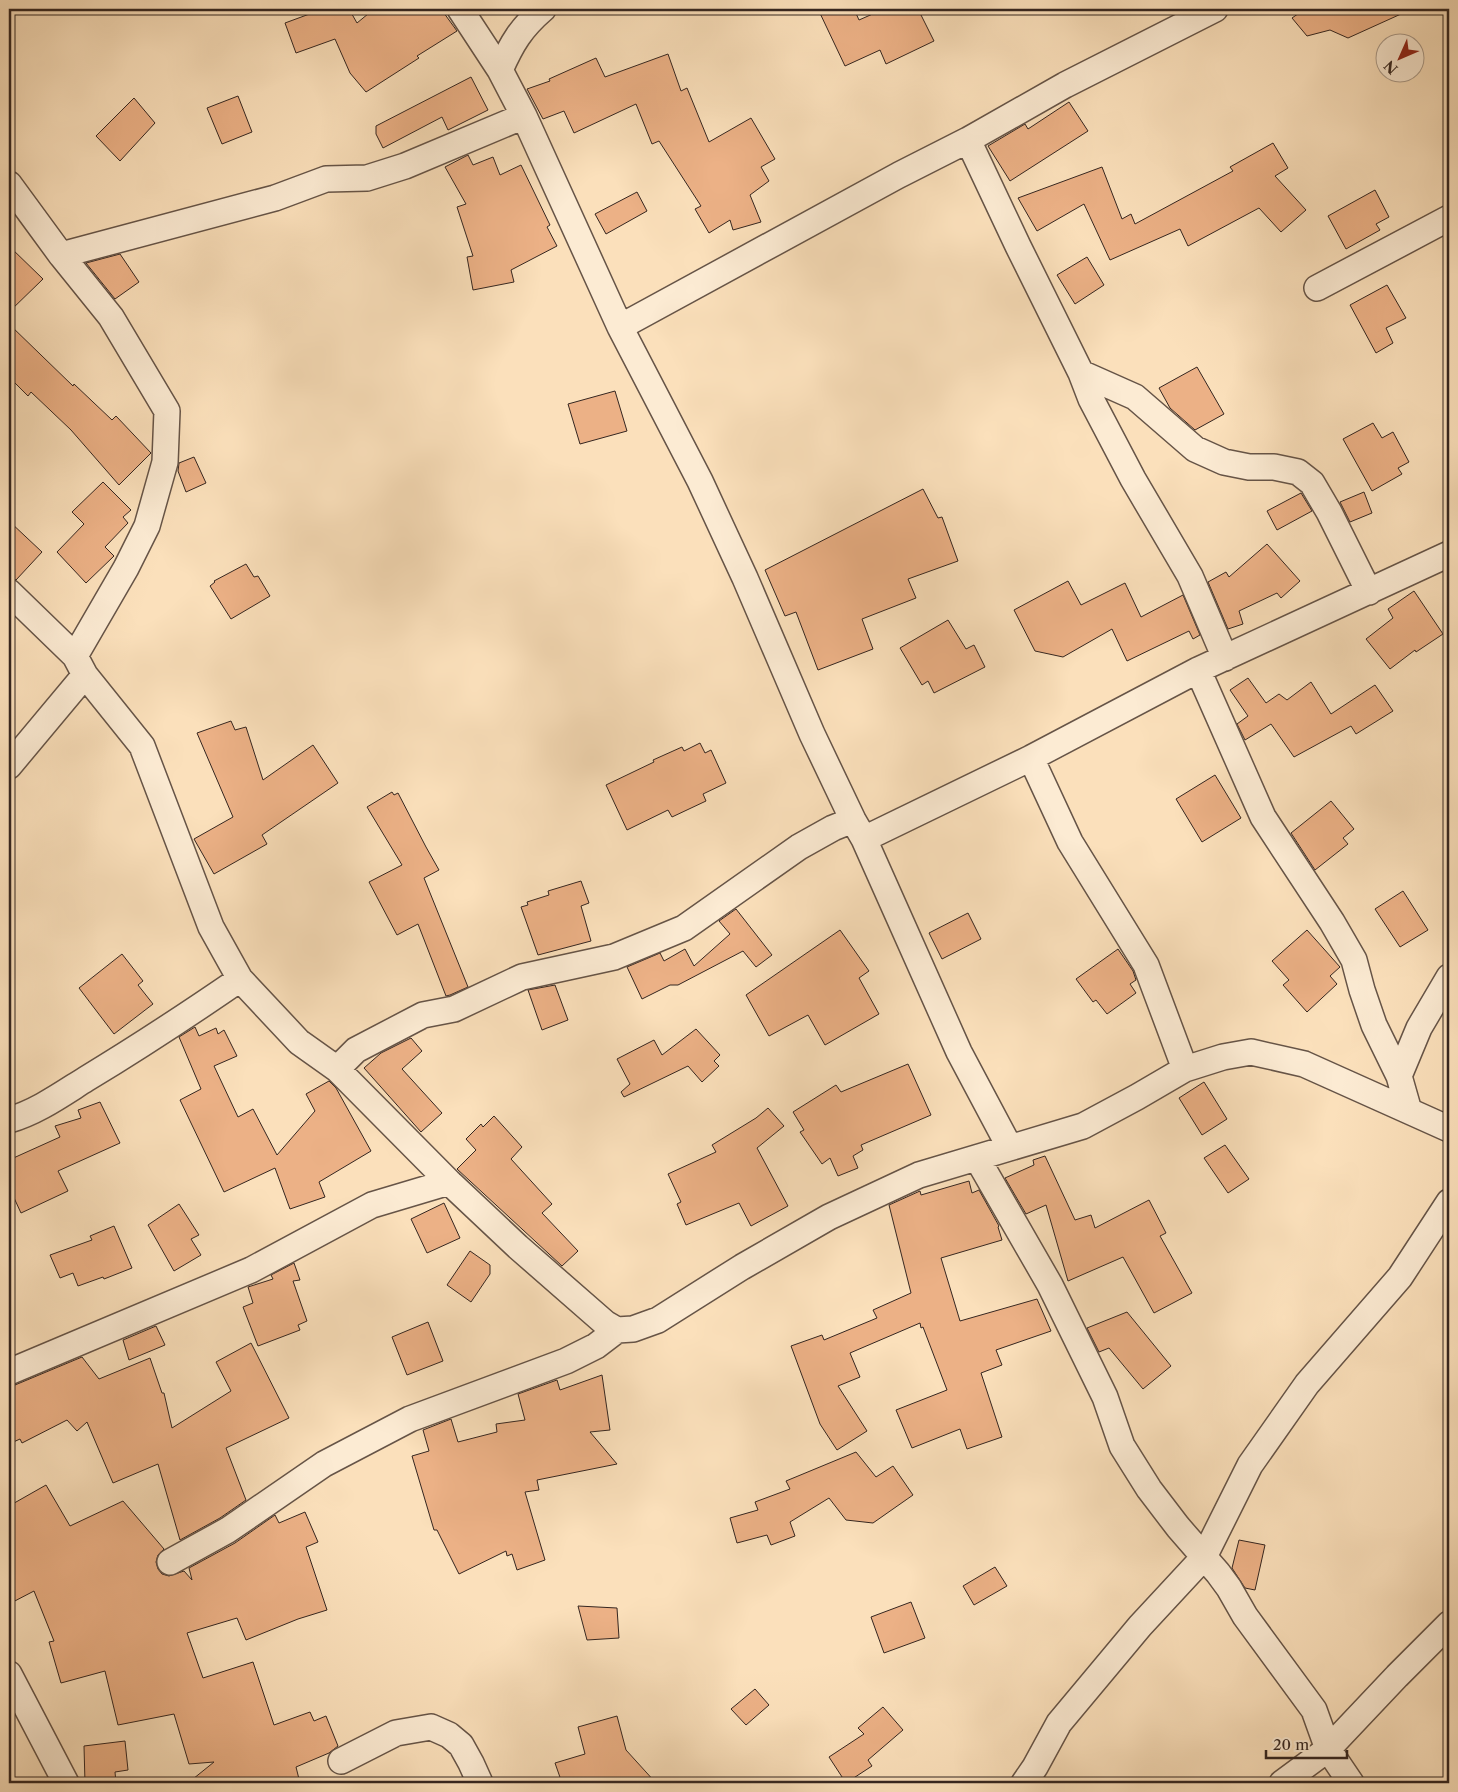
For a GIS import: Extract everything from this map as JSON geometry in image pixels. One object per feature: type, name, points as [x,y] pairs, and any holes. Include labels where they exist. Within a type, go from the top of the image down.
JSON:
[{"type":"street","points":[[460,9],[500,70],[524,116],[620,327],[700,480],[812,734],[959,1052],[1010,1148]]},
{"type":"street","points":[[500,70],[511,46],[527,22],[543,9]]},
{"type":"street","points":[[620,327],[968,140],[1065,85],[1214,9]]},
{"type":"street","points":[[61,255],[275,198],[326,179],[367,178],[405,166],[524,116]]},
{"type":"street","points":[[968,140],[1081,373],[1091,399],[1134,479],[1190,576],[1225,658]]},
{"type":"street","points":[[9,184],[61,255],[111,317],[167,411],[165,462],[147,526],[80,666],[9,766]]},
{"type":"street","points":[[1317,288],[1449,218]]},
{"type":"street","points":[[1081,373],[1135,397],[1165,421],[1195,449],[1224,462],[1249,467],[1274,467],[1298,472],[1312,483],[1329,512],[1369,592]]},
{"type":"street","points":[[337,1069],[356,1050],[423,1015],[454,1009],[522,977],[614,957],[684,928],[799,847],[832,828],[858,830],[1031,758],[1198,670],[1449,554]]},
{"type":"street","points":[[9,592],[80,666],[142,746],[211,927],[240,979],[299,1042],[337,1069],[448,1182],[576,1299],[605,1323],[617,1330]]},
{"type":"street","points":[[1198,670],[1263,817],[1354,960],[1374,1025],[1398,1076],[1409,1111]]},
{"type":"street","points":[[1031,758],[1070,842],[1146,965],[1185,1069]]},
{"type":"street","points":[[1398,1076],[1419,1028],[1449,977]]},
{"type":"street","points":[[9,1120],[20,1117],[46,1103],[130,1052],[240,979]]},
{"type":"street","points":[[170,1562],[228,1530],[317,1468],[410,1419],[566,1361],[596,1346],[617,1330],[633,1329],[658,1320],[742,1267],[829,1218],[910,1179],[1084,1126],[1185,1069],[1223,1057],[1250,1052],[1304,1064],[1449,1129]]},
{"type":"street","points":[[977,1158],[1050,1285],[1105,1397],[1122,1446],[1149,1489],[1229,1588],[1245,1616],[1314,1710],[1328,1748],[1351,1783]]},
{"type":"street","points":[[9,1372],[251,1270],[372,1205],[448,1182]]},
{"type":"street","points":[[1024,1783],[1064,1718],[1140,1626],[1204,1557],[1250,1466],[1307,1384],[1400,1277],[1449,1202]]},
{"type":"street","points":[[1282,1783],[1328,1748],[1449,1624]]},
{"type":"street","points":[[9,1674],[66,1783]]},
{"type":"street","points":[[341,1761],[396,1733],[431,1727],[449,1735],[461,1745],[480,1783]]},
{"type":"building","points":[[323,9],[349,9],[357,23],[374,9],[441,9],[457,31],[417,56],[419,58],[366,92],[350,73],[335,39],[296,53],[285,23]]},
{"type":"building","points":[[818,9],[854,9],[859,20],[884,9],[918,9],[934,41],[886,64],[880,50],[845,66]]},
{"type":"building","points":[[1305,9],[1412,9],[1348,38],[1330,30],[1307,36],[1292,18]]},
{"type":"building","points":[[668,54],[681,91],[687,88],[709,142],[751,118],[775,159],[761,167],[769,181],[750,195],[761,222],[733,230],[730,220],[709,233],[695,209],[701,206],[659,141],[652,144],[636,104],[574,133],[564,111],[543,119],[527,89],[550,81],[549,79],[596,58],[605,77]]},
{"type":"building","points":[[471,77],[488,110],[448,130],[442,117],[383,148],[376,134],[376,126]]},
{"type":"building","points":[[238,96],[252,132],[222,144],[207,108]]},
{"type":"building","points":[[134,98],[155,123],[120,161],[96,136]]},
{"type":"building","points":[[1069,102],[1088,131],[1010,181],[988,146],[1025,124],[1028,129]]},
{"type":"building","points":[[1273,143],[1288,168],[1275,176],[1306,210],[1281,232],[1259,208],[1188,246],[1180,229],[1110,260],[1084,204],[1037,231],[1018,198],[1102,167],[1122,219],[1131,214],[1135,224],[1233,171],[1230,167]]},
{"type":"building","points":[[468,155],[473,165],[493,157],[500,175],[521,165],[550,225],[547,227],[557,246],[511,270],[514,282],[473,290],[467,257],[473,256],[457,207],[466,204],[445,167]]},
{"type":"building","points":[[1375,190],[1389,217],[1376,224],[1380,230],[1346,249],[1328,216]]},
{"type":"building","points":[[637,192],[647,211],[606,234],[595,214]]},
{"type":"building","points":[[9,246],[43,279],[9,312]]},
{"type":"building","points":[[120,254],[139,282],[115,299],[86,263]]},
{"type":"building","points":[[1087,257],[1104,285],[1075,304],[1057,275]]},
{"type":"building","points":[[1387,285],[1406,318],[1386,328],[1393,343],[1376,353],[1350,305]]},
{"type":"building","points":[[9,324],[73,386],[74,384],[112,420],[116,416],[151,453],[119,485],[71,430],[31,392],[28,396],[9,377]]},
{"type":"building","points":[[1197,367],[1224,414],[1195,430],[1170,408],[1159,388]]},
{"type":"building","points":[[615,391],[627,431],[580,444],[568,404]]},
{"type":"building","points":[[1373,423],[1382,438],[1393,432],[1409,462],[1398,468],[1402,474],[1372,491],[1343,439]]},
{"type":"building","points":[[194,457],[206,483],[186,492],[178,471],[179,463]]},
{"type":"building","points":[[103,482],[131,510],[123,517],[128,523],[105,547],[114,556],[86,583],[57,552],[84,524],[72,512]]},
{"type":"building","points":[[923,489],[938,518],[942,517],[958,561],[908,579],[916,598],[862,619],[873,649],[818,670],[796,612],[785,616],[765,570]]},
{"type":"building","points":[[1364,492],[1372,513],[1350,522],[1340,502]]},
{"type":"building","points":[[1301,493],[1312,511],[1277,530],[1267,511]]},
{"type":"building","points":[[9,521],[42,552],[16,580],[9,578]]},
{"type":"building","points":[[1267,544],[1300,581],[1281,598],[1277,593],[1239,611],[1243,624],[1228,629],[1208,582],[1226,572],[1229,577]]},
{"type":"building","points":[[246,564],[254,577],[258,576],[270,596],[231,619],[210,586],[214,581]]},
{"type":"building","points":[[1068,581],[1081,605],[1125,583],[1141,617],[1183,595],[1200,635],[1193,639],[1189,631],[1127,661],[1112,629],[1063,657],[1035,651],[1014,610]]},
{"type":"building","points":[[1414,591],[1443,634],[1416,652],[1415,650],[1390,669],[1366,639],[1393,618],[1388,609]]},
{"type":"building","points":[[948,620],[966,649],[974,645],[985,667],[934,693],[928,681],[922,685],[900,648]]},
{"type":"building","points":[[1248,678],[1266,703],[1279,694],[1287,700],[1311,682],[1331,714],[1375,685],[1393,711],[1356,734],[1351,726],[1294,757],[1271,724],[1245,740],[1237,724],[1248,716],[1230,690]]},
{"type":"building","points":[[231,721],[235,730],[246,727],[263,780],[313,745],[338,783],[262,835],[267,844],[214,874],[194,839],[233,817],[197,733]]},
{"type":"building","points":[[700,743],[705,753],[711,750],[726,783],[703,794],[706,801],[672,817],[668,810],[627,830],[606,785],[682,747],[684,751]]},
{"type":"building","points":[[1215,775],[1241,818],[1202,842],[1176,799]]},
{"type":"building","points":[[392,792],[394,795],[398,793],[439,870],[424,878],[468,987],[450,995],[446,996],[418,924],[397,935],[369,882],[402,865],[367,807]]},
{"type":"building","points":[[1331,801],[1354,829],[1343,838],[1348,844],[1315,870],[1291,833]]},
{"type":"building","points":[[581,881],[589,903],[581,906],[591,941],[538,955],[521,907],[528,905],[527,902],[549,895],[548,891]]},
{"type":"building","points":[[1403,891],[1428,930],[1400,947],[1375,909]]},
{"type":"building","points":[[736,909],[772,955],[756,967],[743,951],[678,985],[670,985],[642,999],[627,967],[660,953],[664,961],[685,949],[694,966],[730,934],[719,921]]},
{"type":"building","points":[[968,913],[981,939],[942,959],[929,933]]},
{"type":"building","points":[[840,930],[869,971],[859,978],[879,1014],[825,1045],[808,1015],[769,1036],[746,995]]},
{"type":"building","points":[[1307,930],[1340,967],[1330,976],[1337,984],[1307,1012],[1283,985],[1289,980],[1272,961]]},
{"type":"building","points":[[1118,949],[1133,971],[1136,980],[1130,984],[1136,993],[1107,1014],[1096,1000],[1093,1002],[1076,979]]},
{"type":"building","points":[[122,954],[143,981],[138,985],[153,1004],[114,1034],[79,988]]},
{"type":"building","points":[[555,985],[568,1020],[542,1030],[528,990]]},
{"type":"building","points":[[195,1027],[199,1036],[216,1028],[218,1034],[224,1030],[237,1056],[214,1066],[238,1117],[253,1109],[277,1155],[315,1111],[306,1094],[329,1081],[336,1088],[371,1151],[319,1182],[325,1197],[290,1209],[275,1168],[224,1192],[180,1100],[201,1089],[179,1037]]},
{"type":"building","points":[[696,1029],[720,1055],[714,1061],[719,1066],[702,1082],[688,1066],[624,1097],[621,1092],[630,1084],[617,1059],[654,1040],[662,1055]]},
{"type":"building","points":[[411,1038],[422,1051],[402,1069],[442,1113],[421,1132],[364,1068],[381,1053]]},
{"type":"building","points":[[908,1064],[931,1115],[861,1145],[863,1150],[853,1156],[858,1168],[838,1176],[830,1158],[822,1164],[800,1132],[804,1130],[793,1112],[836,1085],[841,1092]]},
{"type":"building","points":[[1204,1082],[1227,1119],[1202,1135],[1179,1098]]},
{"type":"building","points":[[100,1102],[120,1143],[58,1171],[68,1191],[21,1213],[9,1187],[9,1160],[60,1137],[55,1126],[81,1118],[78,1110]]},
{"type":"building","points":[[768,1108],[784,1126],[757,1148],[788,1206],[751,1226],[739,1203],[686,1225],[677,1204],[681,1202],[668,1174],[716,1152],[712,1145],[756,1118]]},
{"type":"building","points":[[494,1116],[522,1147],[511,1159],[552,1204],[542,1213],[578,1251],[562,1266],[457,1169],[476,1150],[466,1139],[481,1124],[483,1127]]},
{"type":"building","points":[[1225,1145],[1249,1179],[1228,1193],[1204,1158]]},
{"type":"building","points":[[1045,1156],[1075,1220],[1091,1215],[1095,1228],[1149,1200],[1166,1233],[1160,1236],[1192,1293],[1154,1313],[1123,1257],[1068,1281],[1046,1205],[1026,1214],[1005,1178],[1034,1165],[1033,1160]]},
{"type":"building","points":[[969,1181],[972,1193],[979,1190],[999,1226],[1002,1240],[941,1258],[960,1321],[1037,1299],[1051,1331],[996,1350],[1002,1365],[981,1373],[1002,1437],[967,1449],[960,1429],[912,1448],[896,1410],[947,1390],[920,1323],[850,1353],[860,1377],[838,1386],[867,1431],[837,1450],[820,1424],[791,1346],[822,1335],[824,1340],[877,1318],[873,1310],[911,1293],[889,1205],[920,1191],[921,1195]]},
{"type":"building","points":[[444,1203],[460,1238],[427,1253],[411,1219]]},
{"type":"building","points":[[179,1204],[199,1235],[191,1239],[201,1255],[174,1271],[148,1225]]},
{"type":"building","points":[[114,1226],[132,1268],[104,1279],[103,1277],[78,1286],[73,1273],[60,1278],[50,1255],[92,1240],[90,1236]]},
{"type":"building","points":[[470,1251],[490,1265],[490,1274],[471,1302],[447,1285]]},
{"type":"building","points":[[294,1263],[300,1280],[293,1281],[307,1321],[298,1325],[300,1330],[258,1346],[243,1307],[253,1303],[248,1287],[273,1279],[271,1275]]},
{"type":"building","points":[[1127,1312],[1171,1366],[1143,1389],[1109,1348],[1099,1352],[1087,1328]]},
{"type":"building","points":[[428,1322],[443,1361],[407,1375],[392,1337]]},
{"type":"building","points":[[156,1326],[165,1345],[129,1360],[123,1340]]},
{"type":"building","points":[[251,1343],[289,1418],[226,1448],[246,1500],[220,1518],[180,1540],[158,1464],[113,1483],[87,1422],[77,1431],[67,1420],[22,1443],[20,1439],[9,1444],[9,1386],[82,1357],[99,1379],[150,1358],[162,1393],[164,1393],[172,1428],[231,1391],[216,1362]]},
{"type":"building","points":[[602,1375],[610,1430],[590,1432],[617,1464],[537,1480],[539,1490],[525,1492],[545,1560],[517,1570],[512,1554],[507,1556],[506,1551],[459,1574],[437,1530],[434,1530],[412,1456],[429,1451],[423,1430],[451,1419],[458,1442],[497,1432],[496,1424],[525,1420],[518,1394],[557,1380],[560,1390]]},
{"type":"building","points":[[856,1452],[876,1477],[893,1466],[913,1495],[873,1523],[846,1520],[829,1498],[790,1522],[795,1536],[771,1545],[767,1535],[737,1543],[730,1518],[758,1510],[755,1502],[790,1489],[786,1481]]},
{"type":"building","points":[[46,1485],[70,1526],[123,1501],[164,1549],[158,1555],[156,1562],[162,1574],[169,1576],[184,1571],[192,1580],[189,1568],[235,1543],[275,1515],[279,1523],[305,1512],[318,1542],[306,1547],[327,1610],[298,1619],[246,1640],[237,1618],[187,1633],[203,1678],[253,1662],[274,1725],[310,1712],[314,1721],[326,1716],[338,1746],[329,1753],[296,1767],[300,1783],[188,1783],[214,1762],[189,1764],[174,1714],[118,1725],[105,1671],[61,1683],[49,1642],[54,1641],[34,1591],[9,1604],[9,1506]]},
{"type":"building","points":[[1239,1540],[1265,1545],[1255,1590],[1245,1588],[1232,1568]]},
{"type":"building","points":[[995,1567],[1007,1586],[974,1605],[963,1586]]},
{"type":"building","points":[[911,1602],[925,1638],[884,1653],[871,1617]]},
{"type":"building","points":[[578,1606],[617,1608],[619,1638],[587,1640]]},
{"type":"building","points":[[755,1689],[769,1705],[746,1725],[731,1709]]},
{"type":"building","points":[[883,1707],[903,1730],[868,1760],[872,1766],[846,1783],[829,1757],[864,1734],[858,1728]]},
{"type":"building","points":[[617,1716],[626,1750],[656,1783],[562,1783],[555,1763],[585,1754],[578,1727]]},
{"type":"building","points":[[125,1741],[128,1770],[115,1772],[116,1783],[85,1783],[84,1746]]}]
